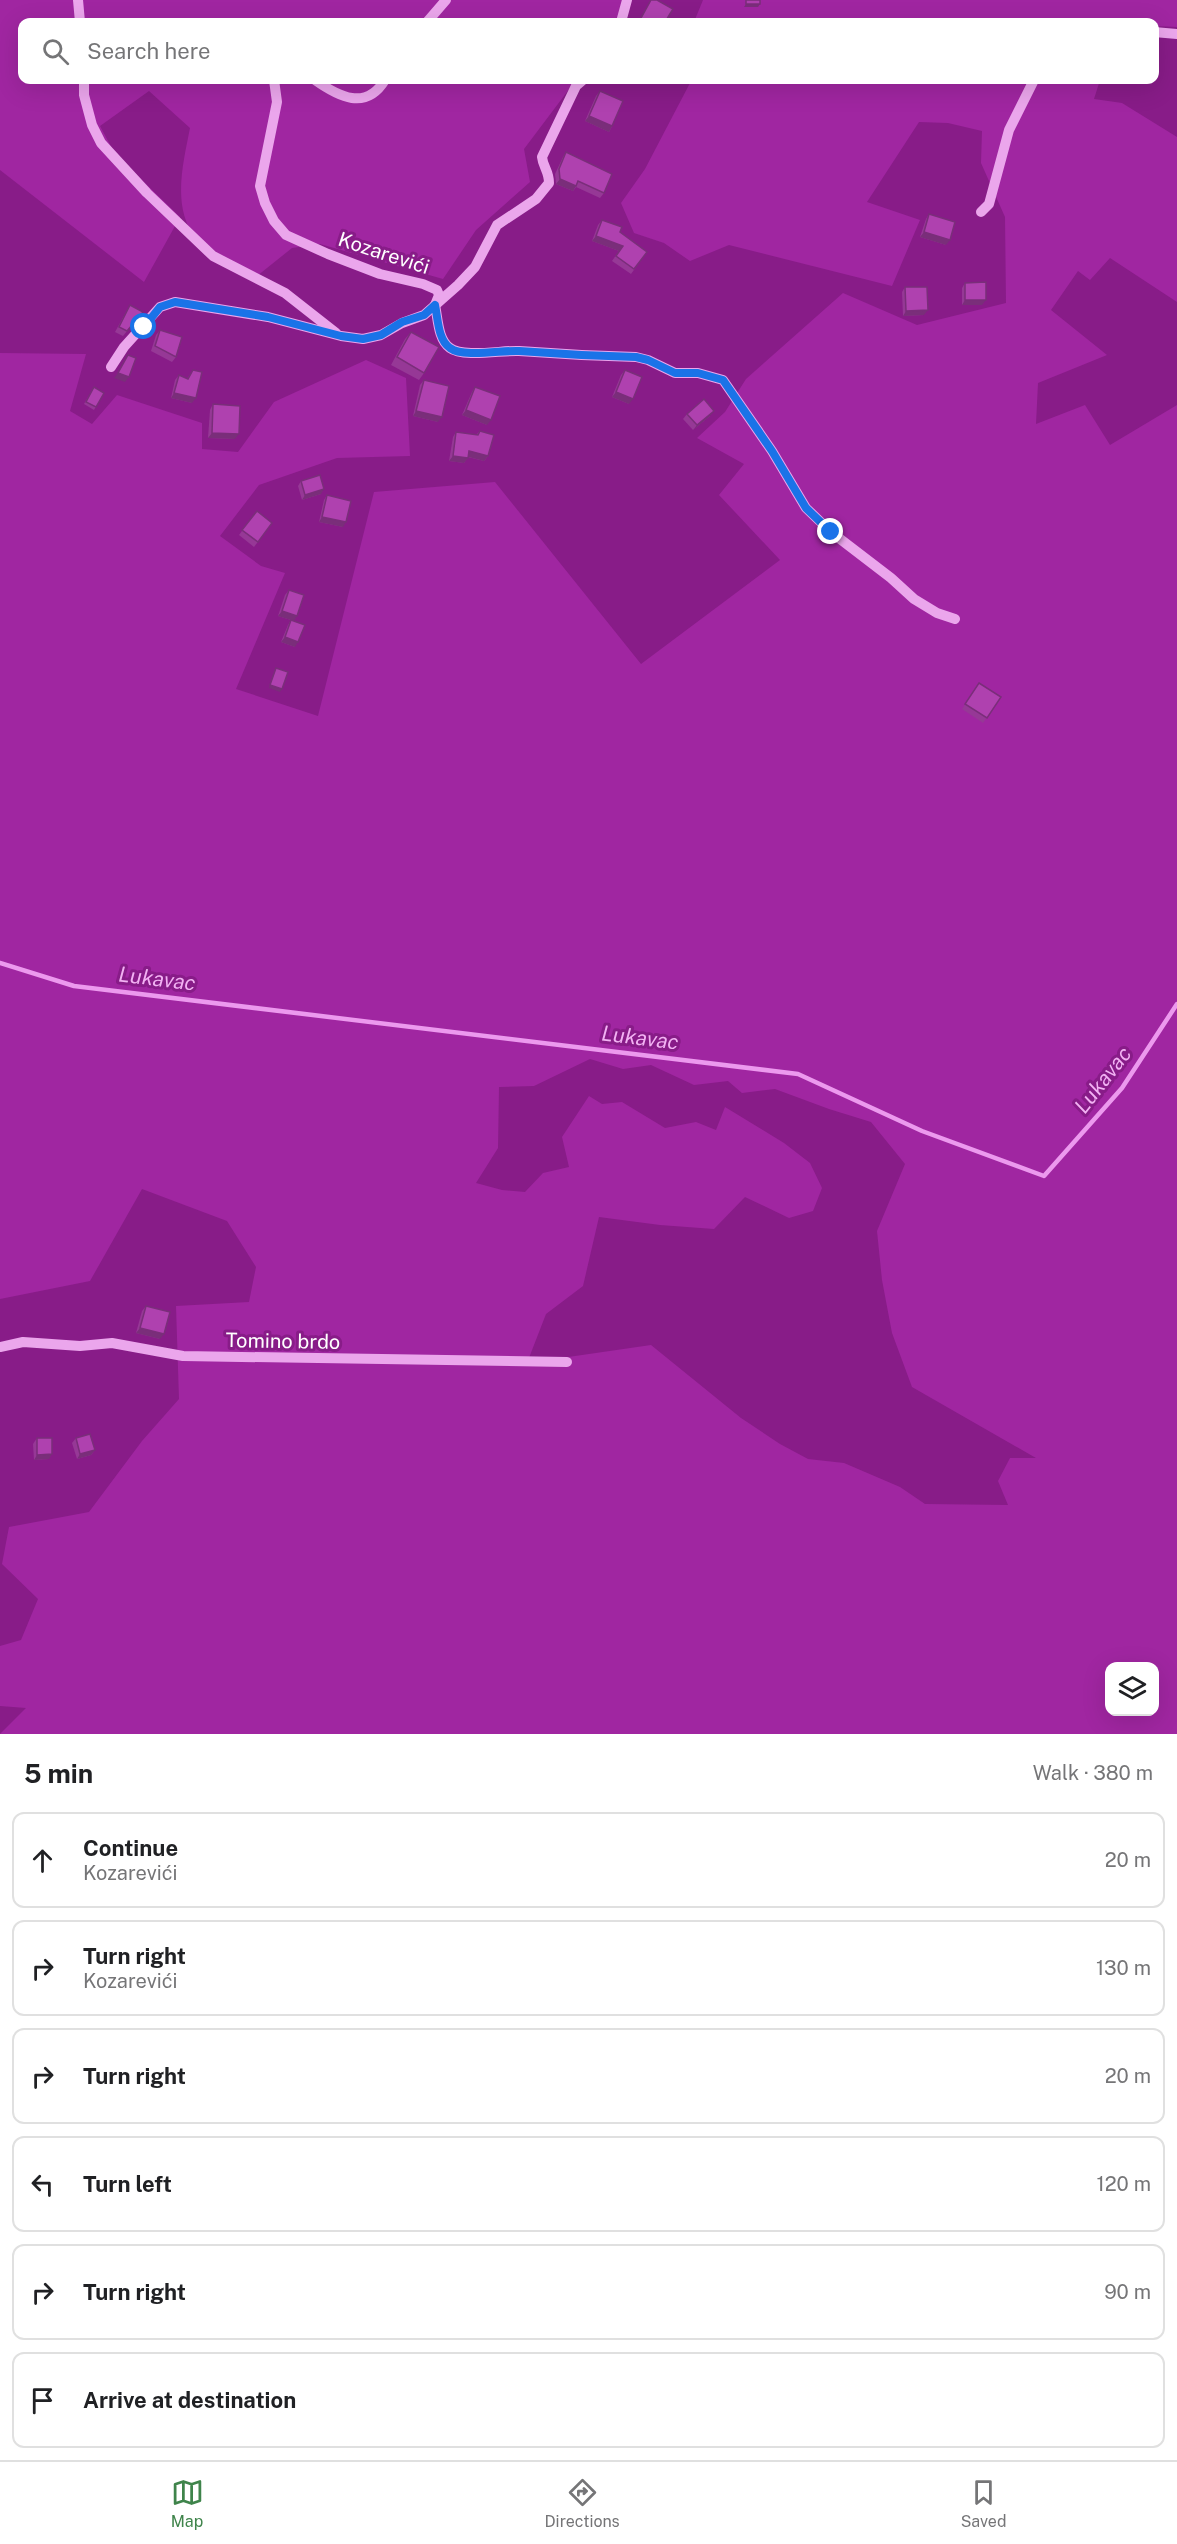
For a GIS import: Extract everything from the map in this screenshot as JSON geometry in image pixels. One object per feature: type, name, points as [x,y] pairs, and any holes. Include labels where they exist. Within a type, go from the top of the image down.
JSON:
[{"type":"street","points":[[78,0],[80,18]]},
{"type":"street","points":[[430,18],[446,0]]},
{"type":"street","points":[[622,18],[627,0]]},
{"type":"street","points":[[1159,32],[1177,34]]},
{"type":"street","points":[[84,84],[84,95],[92,124],[101,143],[147,193],[213,256],[285,293],[341,336]]},
{"type":"street","name":"Kozarevići","points":[[111,367],[124,347],[160,307],[175,302],[268,317],[341,336],[363,339],[381,335],[402,322],[424,315],[435,305],[439,296],[438,290],[380,274],[328,254],[286,235],[274,221],[260,186],[277,102],[275,84]]},
{"type":"street","points":[[321,84],[337,94],[352,99],[367,97],[383,84]]},
{"type":"street","points":[[578,84],[542,158],[542,164],[549,172],[549,183],[536,199],[497,225],[475,267],[435,305],[440,332],[445,343],[452,350],[462,352],[519,351],[552,355],[636,357],[675,373],[698,373],[723,380],[772,451],[806,508],[831,532],[891,578],[914,599],[937,614],[955,619]]},
{"type":"street","points":[[981,212],[989,204],[1009,130],[1033,84]]},
{"type":"street","name":"Tomino brdo","points":[[0,1347],[23,1342],[80,1346],[112,1343],[183,1356],[567,1362]]},
{"type":"shaded area","points":[[0,0],[622,0],[618,18],[18,18],[18,84],[573,84],[524,149],[530,182],[476,230],[443,279],[320,244],[292,248],[257,276],[208,249],[197,240],[184,214],[182,171],[190,128],[149,91],[100,126],[115,154],[180,217],[144,282],[0,170]]},
{"type":"shaded area","points":[[703,0],[1177,0],[1177,27],[1159,26],[1159,18],[696,18]]},
{"type":"shaded area","points":[[689,84],[1099,84],[1094,99],[1122,103],[1177,137],[1177,302],[1110,258],[1090,280],[1078,271],[1051,310],[1107,355],[1038,383],[1036,424],[1085,405],[1110,445],[1177,405],[1177,1734],[0,1734],[26,1708],[0,1706],[0,1646],[21,1640],[38,1599],[2,1564],[9,1527],[89,1512],[142,1441],[179,1399],[176,1306],[249,1302],[256,1267],[227,1221],[142,1189],[90,1281],[0,1299],[0,353],[86,354],[70,411],[92,424],[117,395],[202,423],[202,449],[238,452],[274,402],[366,360],[406,378],[410,456],[337,458],[259,485],[220,536],[261,566],[285,573],[236,689],[318,716],[374,492],[495,482],[641,664],[780,560],[719,495],[744,464],[697,438],[725,412],[746,379],[843,293],[917,325],[1006,303],[1005,217],[981,163],[982,131],[948,123],[919,122],[867,202],[920,220],[892,286],[729,245],[690,261],[664,243],[634,233],[621,203],[645,169]],"holes":[[[590,1059],[623,1069],[651,1065],[694,1085],[728,1081],[742,1093],[775,1089],[871,1122],[905,1164],[877,1231],[882,1280],[892,1333],[912,1387],[1036,1458],[1010,1458],[998,1481],[1008,1505],[925,1504],[900,1487],[844,1463],[808,1459],[780,1444],[741,1418],[651,1345],[527,1363],[546,1314],[583,1286],[599,1217],[714,1229],[745,1197],[789,1218],[813,1211],[822,1188],[810,1163],[784,1143],[725,1107],[716,1130],[696,1122],[665,1128],[622,1102],[602,1104],[589,1096],[562,1137],[569,1167],[543,1173],[525,1192],[502,1190],[476,1183],[498,1148],[499,1087],[534,1086]]]},
{"type":"building","points":[[651,0],[657,0],[673,9],[667,18],[641,18]]},
{"type":"building","points":[[746,0],[760,0],[760,4],[746,4]]},
{"type":"building","points":[[600,91],[623,101],[612,126],[589,116]]},
{"type":"building","points":[[566,152],[612,174],[604,193],[578,181],[576,186],[560,179],[559,169]]},
{"type":"building","points":[[929,214],[955,222],[950,240],[924,232]]},
{"type":"building","points":[[602,220],[622,227],[620,232],[647,252],[634,269],[616,256],[623,246],[596,236]]},
{"type":"building","points":[[986,282],[986,300],[965,300],[965,283]]},
{"type":"building","points":[[905,287],[927,287],[928,310],[906,311]]},
{"type":"building","points":[[130,305],[143,312],[127,331],[119,327]]},
{"type":"building","points":[[160,330],[182,337],[176,357],[155,346]]},
{"type":"building","points":[[411,332],[439,347],[424,373],[397,357]]},
{"type":"building","points":[[128,355],[136,358],[129,377],[118,373]]},
{"type":"building","points":[[193,370],[202,372],[196,398],[174,393],[179,375],[188,379]]},
{"type":"building","points":[[625,370],[642,377],[633,399],[616,392]]},
{"type":"building","points":[[424,380],[449,386],[442,417],[416,411]]},
{"type":"building","points":[[94,387],[104,393],[96,407],[86,402]]},
{"type":"building","points":[[475,387],[500,396],[491,420],[466,410]]},
{"type":"building","points":[[704,399],[714,411],[697,425],[687,414]]},
{"type":"building","points":[[213,404],[240,406],[239,434],[212,433]]},
{"type":"building","points":[[480,431],[494,435],[488,456],[469,451],[468,458],[453,456],[456,432],[478,435]]},
{"type":"building","points":[[320,475],[324,489],[305,495],[301,481]]},
{"type":"building","points":[[327,495],[351,501],[346,522],[322,517]]},
{"type":"building","points":[[257,511],[272,523],[258,542],[242,530]]},
{"type":"building","points":[[289,590],[304,595],[297,616],[282,611]]},
{"type":"building","points":[[291,620],[305,625],[298,642],[285,637]]},
{"type":"building","points":[[276,668],[288,672],[282,689],[270,685]]},
{"type":"building","points":[[979,683],[1001,697],[987,718],[965,704]]},
{"type":"building","points":[[146,1306],[170,1312],[164,1334],[140,1328]]},
{"type":"building","points":[[90,1434],[95,1450],[80,1454],[76,1438]]},
{"type":"building","points":[[37,1438],[52,1438],[52,1454],[37,1455]]},
{"type":"waterway","name":"Lukavac","points":[[0,963],[74,986],[798,1074],[922,1131],[1044,1176],[1122,1088],[1177,1004]]},
{"type":"route","points":[[144,327],[160,307],[175,302],[268,317],[341,336],[363,339],[381,335],[402,322],[424,315],[435,305],[440,332],[445,343],[452,350],[636,357],[675,373],[709,375],[723,380],[772,451],[806,508],[831,532]]}]
